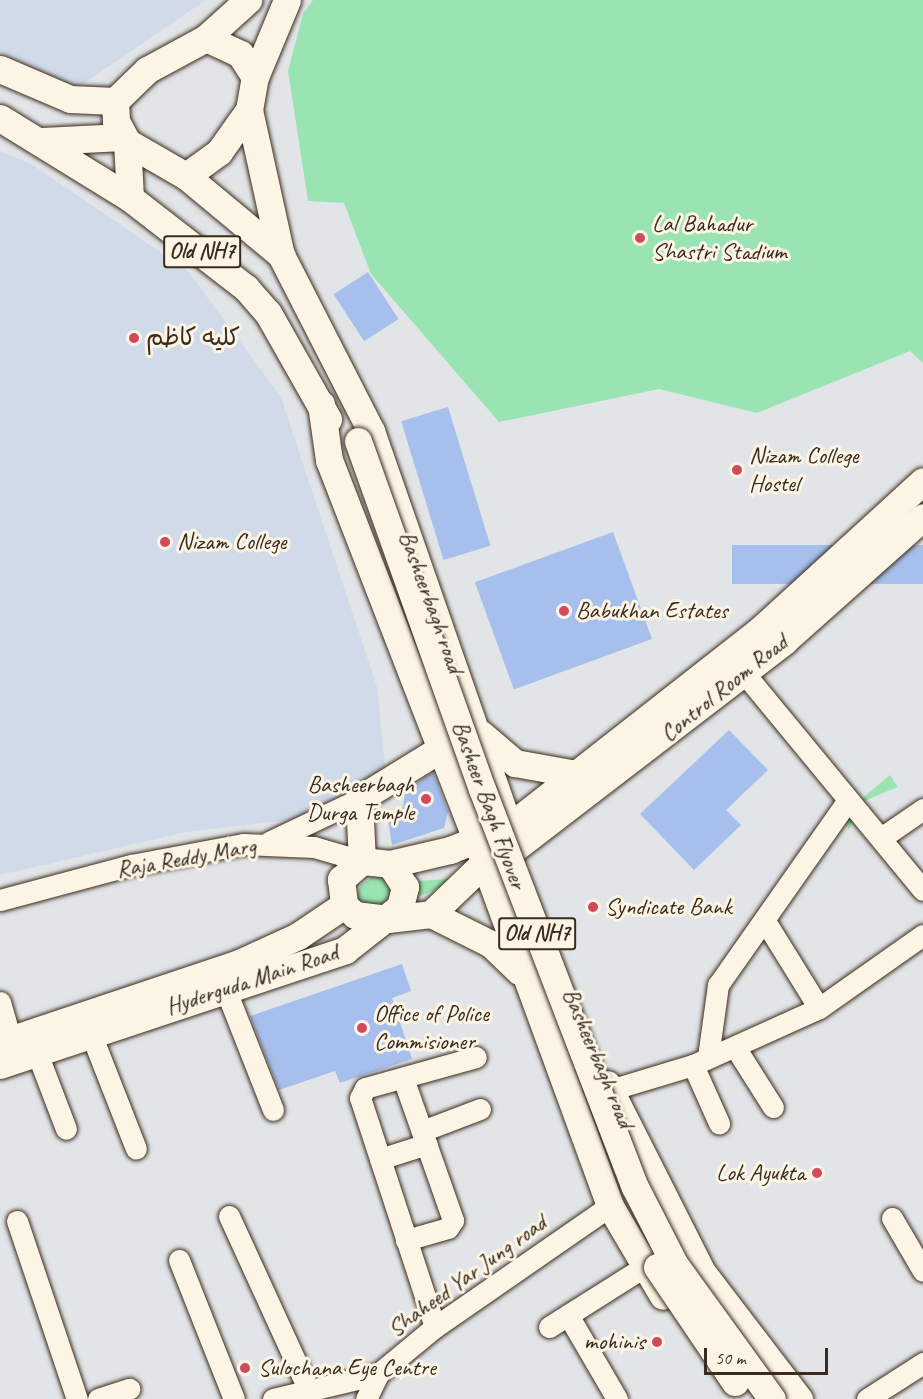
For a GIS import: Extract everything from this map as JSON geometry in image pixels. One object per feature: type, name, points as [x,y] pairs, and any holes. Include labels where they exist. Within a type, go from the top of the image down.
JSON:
[{"type":"main road","points":[[0,69],[70,99],[115,101],[147,70],[206,38],[248,0]]},
{"type":"main road","points":[[281,255],[249,110],[255,77],[287,0]]},
{"type":"main road","points":[[206,38],[240,54],[255,77]]},
{"type":"main road","points":[[115,101],[125,140],[130,198]]},
{"type":"main road","points":[[186,176],[219,152],[249,110]]},
{"type":"main road","name":"Old NH7","points":[[0,117],[42,141],[130,198],[246,288],[268,313],[321,404]]},
{"type":"main road","points":[[42,141],[125,140]]},
{"type":"main road","name":"Old NH7","points":[[125,140],[186,176],[281,255],[343,383]]},
{"type":"main road","name":"Basheer Bagh Flyover","points":[[343,383],[350,444],[514,924],[625,1203],[676,1300],[749,1399]]},
{"type":"main road","name":"Basheerbagh road","points":[[343,383],[371,431],[478,731],[513,837],[610,1090],[702,1272],[799,1399]]},
{"type":"main road","name":"Basheer Bagh Flyover","points":[[321,404],[350,444],[635,1187],[675,1265],[772,1399]]},
{"type":"main road","name":"Basheerbagh road","points":[[321,404],[329,460],[480,853],[610,1206],[644,1267],[737,1399]]},
{"type":"main road","name":"Control Room Road","points":[[513,837],[576,774],[761,629],[923,481]]},
{"type":"main road","name":"Control Room Road","points":[[513,837],[744,673],[923,517]]},
{"type":"main road","points":[[390,864],[405,887],[400,907],[388,919],[361,918],[344,904],[341,879],[362,861],[359,799],[439,746],[478,731],[515,763],[576,774]]},
{"type":"main road","points":[[513,837],[480,853],[431,914],[491,944],[523,974]]},
{"type":"main road","name":"Raja Reddy Marg","points":[[362,861],[390,864],[480,853]]},
{"type":"main road","name":"Hyderguda Main Road","points":[[6,1041],[239,963],[298,936],[344,904]]},
{"type":"main road","name":"Hyderguda Main Road","points":[[0,1065],[225,988],[345,950],[388,919],[431,914]]},
{"type":"street","points":[[744,673],[923,890]]},
{"type":"street","points":[[269,843],[359,799]]},
{"type":"street","points":[[719,1123],[700,1061],[718,985],[849,800]]},
{"type":"street","points":[[881,838],[923,809]]},
{"type":"street","name":"Raja Reddy Marg","points":[[0,900],[131,865],[269,843],[314,847],[362,861]]},
{"type":"street","points":[[765,921],[819,1008]]},
{"type":"street","points":[[610,1090],[700,1061],[819,1008],[923,935]]},
{"type":"street","points":[[225,988],[273,1110]]},
{"type":"street","points":[[0,1002],[6,1041]]},
{"type":"street","points":[[91,1034],[136,1149]]},
{"type":"street","points":[[735,1047],[773,1107]]},
{"type":"street","points":[[37,1053],[66,1129]]},
{"type":"street","points":[[435,1327],[380,1159],[361,1092],[476,1057]]},
{"type":"street","points":[[403,1078],[453,1220],[447,1228],[406,1240]]},
{"type":"street","points":[[380,1159],[480,1109]]},
{"type":"street","name":"Shaheed Yar Jung road","points":[[366,1399],[378,1374],[435,1327],[610,1206]]},
{"type":"street","points":[[229,1216],[309,1390]]},
{"type":"street","points":[[891,1218],[923,1271]]},
{"type":"street","points":[[17,1221],[77,1399]]},
{"type":"street","points":[[179,1260],[234,1399]]},
{"type":"street","points":[[549,1327],[644,1267]]},
{"type":"street","points":[[568,1315],[617,1399]]},
{"type":"street","points":[[867,1399],[923,1363]]},
{"type":"street","points":[[273,1399],[378,1374]]},
{"type":"street","points":[[98,1399],[129,1389]]},
{"type":"shaded area","points":[[0,0],[206,0],[74,90],[0,52]]},
{"type":"shaded area","name":"Nizam College","points":[[0,151],[33,165],[188,271],[281,397],[377,687],[386,775],[346,813],[186,832],[0,875]]},
{"type":"green space","name":"Lal Bahadur Shastri Stadium","points":[[313,0],[923,0],[923,363],[910,351],[757,413],[659,389],[499,422],[371,274],[344,203],[308,201],[288,71],[303,14]]},
{"type":"green space","points":[[890,775],[898,787],[866,800],[849,829],[839,818]]},
{"type":"green space","points":[[375,875],[390,883],[461,878],[398,906],[356,903],[360,886]]},
{"type":"building","points":[[368,272],[398,319],[364,341],[334,294]]},
{"type":"building","points":[[448,407],[490,546],[444,560],[401,421]]},
{"type":"building","name":"Babukhan Estates","points":[[613,532],[652,639],[514,689],[475,582]]},
{"type":"building","points":[[732,545],[923,545],[923,584],[732,584]]},
{"type":"building","points":[[729,730],[768,770],[726,810],[741,825],[694,870],[640,814]]},
{"type":"building","name":"Basheerbagh Durga Temple","points":[[433,772],[448,812],[444,828],[392,845],[387,815],[403,807],[405,791]]},
{"type":"building","name":"Office of Police Commisioner","points":[[402,964],[411,991],[392,998],[412,1059],[340,1083],[335,1071],[279,1090],[250,1016]]},
{"type":"place","name":"Lal Bahadur Shastri Stadium","points":[[640,238]]},
{"type":"place","name":"كليه كاظم","points":[[134,338]]},
{"type":"place","name":"Nizam College Hostel","points":[[737,470]]},
{"type":"place","name":"Nizam College","points":[[165,542]]},
{"type":"place","name":"Babukhan Estates","points":[[564,611]]},
{"type":"place","name":"Basheerbagh Durga Temple","points":[[426,799]]},
{"type":"place","name":"Syndicate Bank","points":[[593,907]]},
{"type":"place","name":"Office of Police Commisioner","points":[[362,1028]]},
{"type":"place","name":"Lok Ayukta","points":[[817,1173]]},
{"type":"place","name":"mohinis","points":[[657,1342]]},
{"type":"place","name":"Sulochana Eye Centre","points":[[245,1368]]}]
